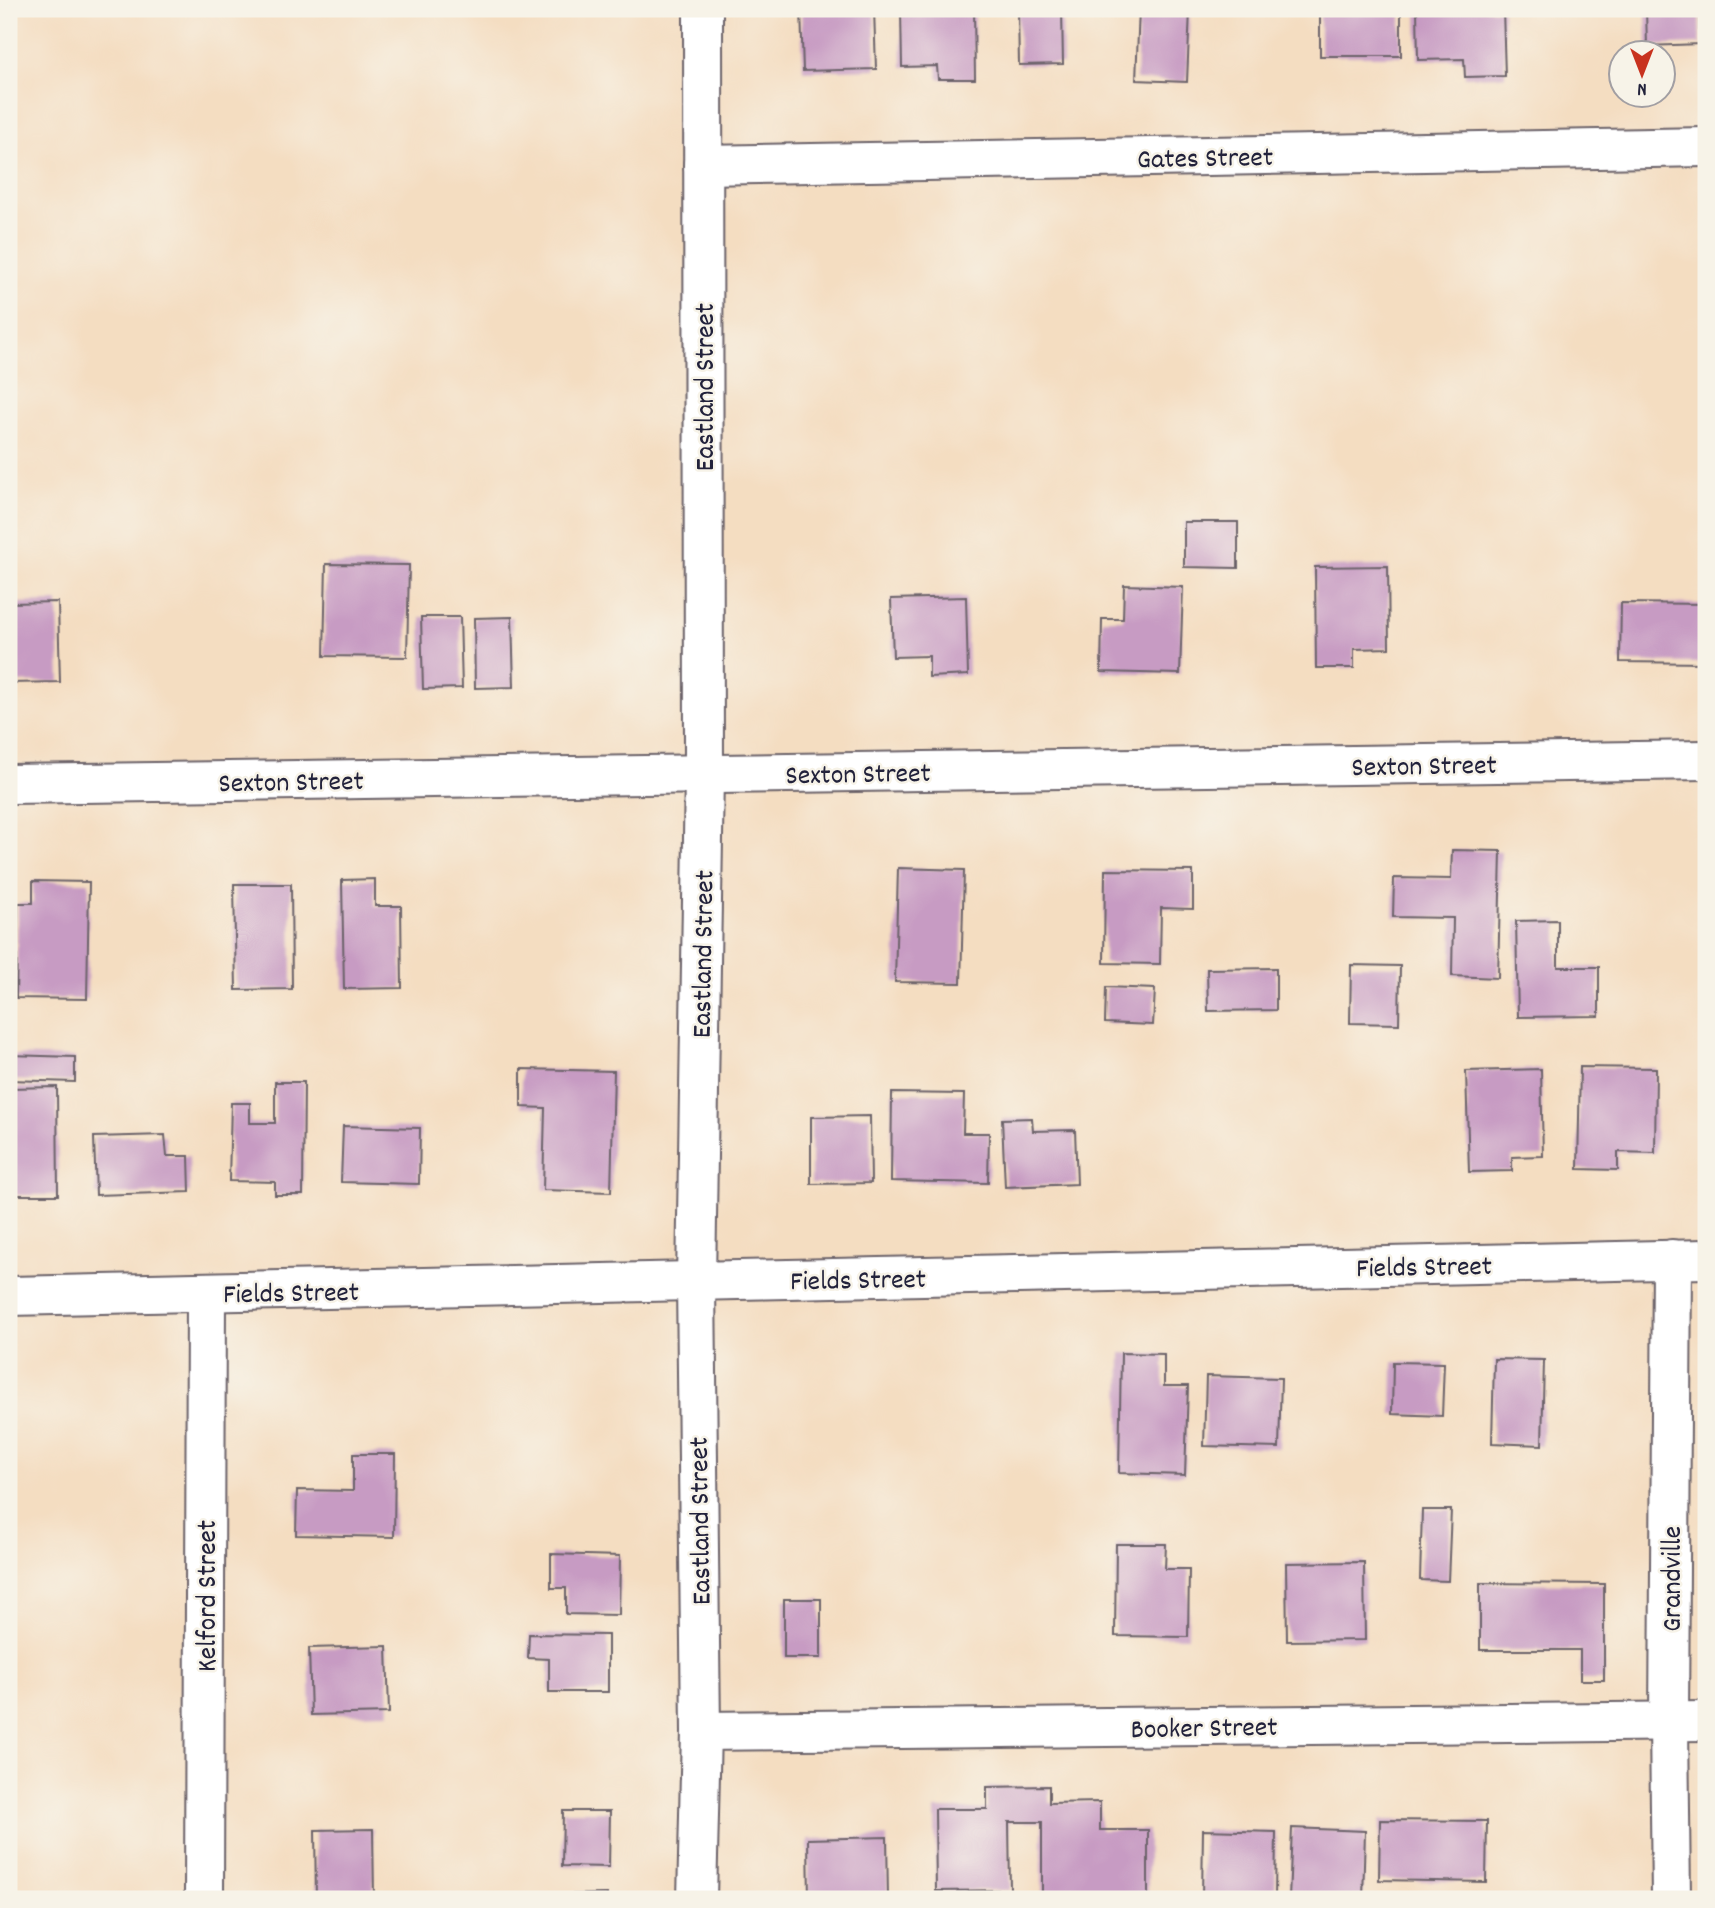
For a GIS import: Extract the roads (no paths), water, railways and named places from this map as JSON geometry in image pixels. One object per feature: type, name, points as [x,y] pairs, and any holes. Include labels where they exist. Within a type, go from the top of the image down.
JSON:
[{"type":"street","name":"Eastland Street","points":[[697,1899],[701,1731],[696,1282],[704,775],[703,9]]},
{"type":"street","name":"Gates Street","points":[[703,165],[1706,147]]},
{"type":"street","name":"Sexton Street","points":[[9,784],[1706,760]]},
{"type":"street","name":"Fields Street","points":[[9,1296],[1689,1259]]},
{"type":"street","name":"Grandville","points":[[1671,1899],[1669,1722],[1689,1259]]},
{"type":"street","name":"Kelford Street","points":[[204,1899],[205,1293]]},
{"type":"street","name":"Booker Street","points":[[701,1731],[1706,1721]]}]
